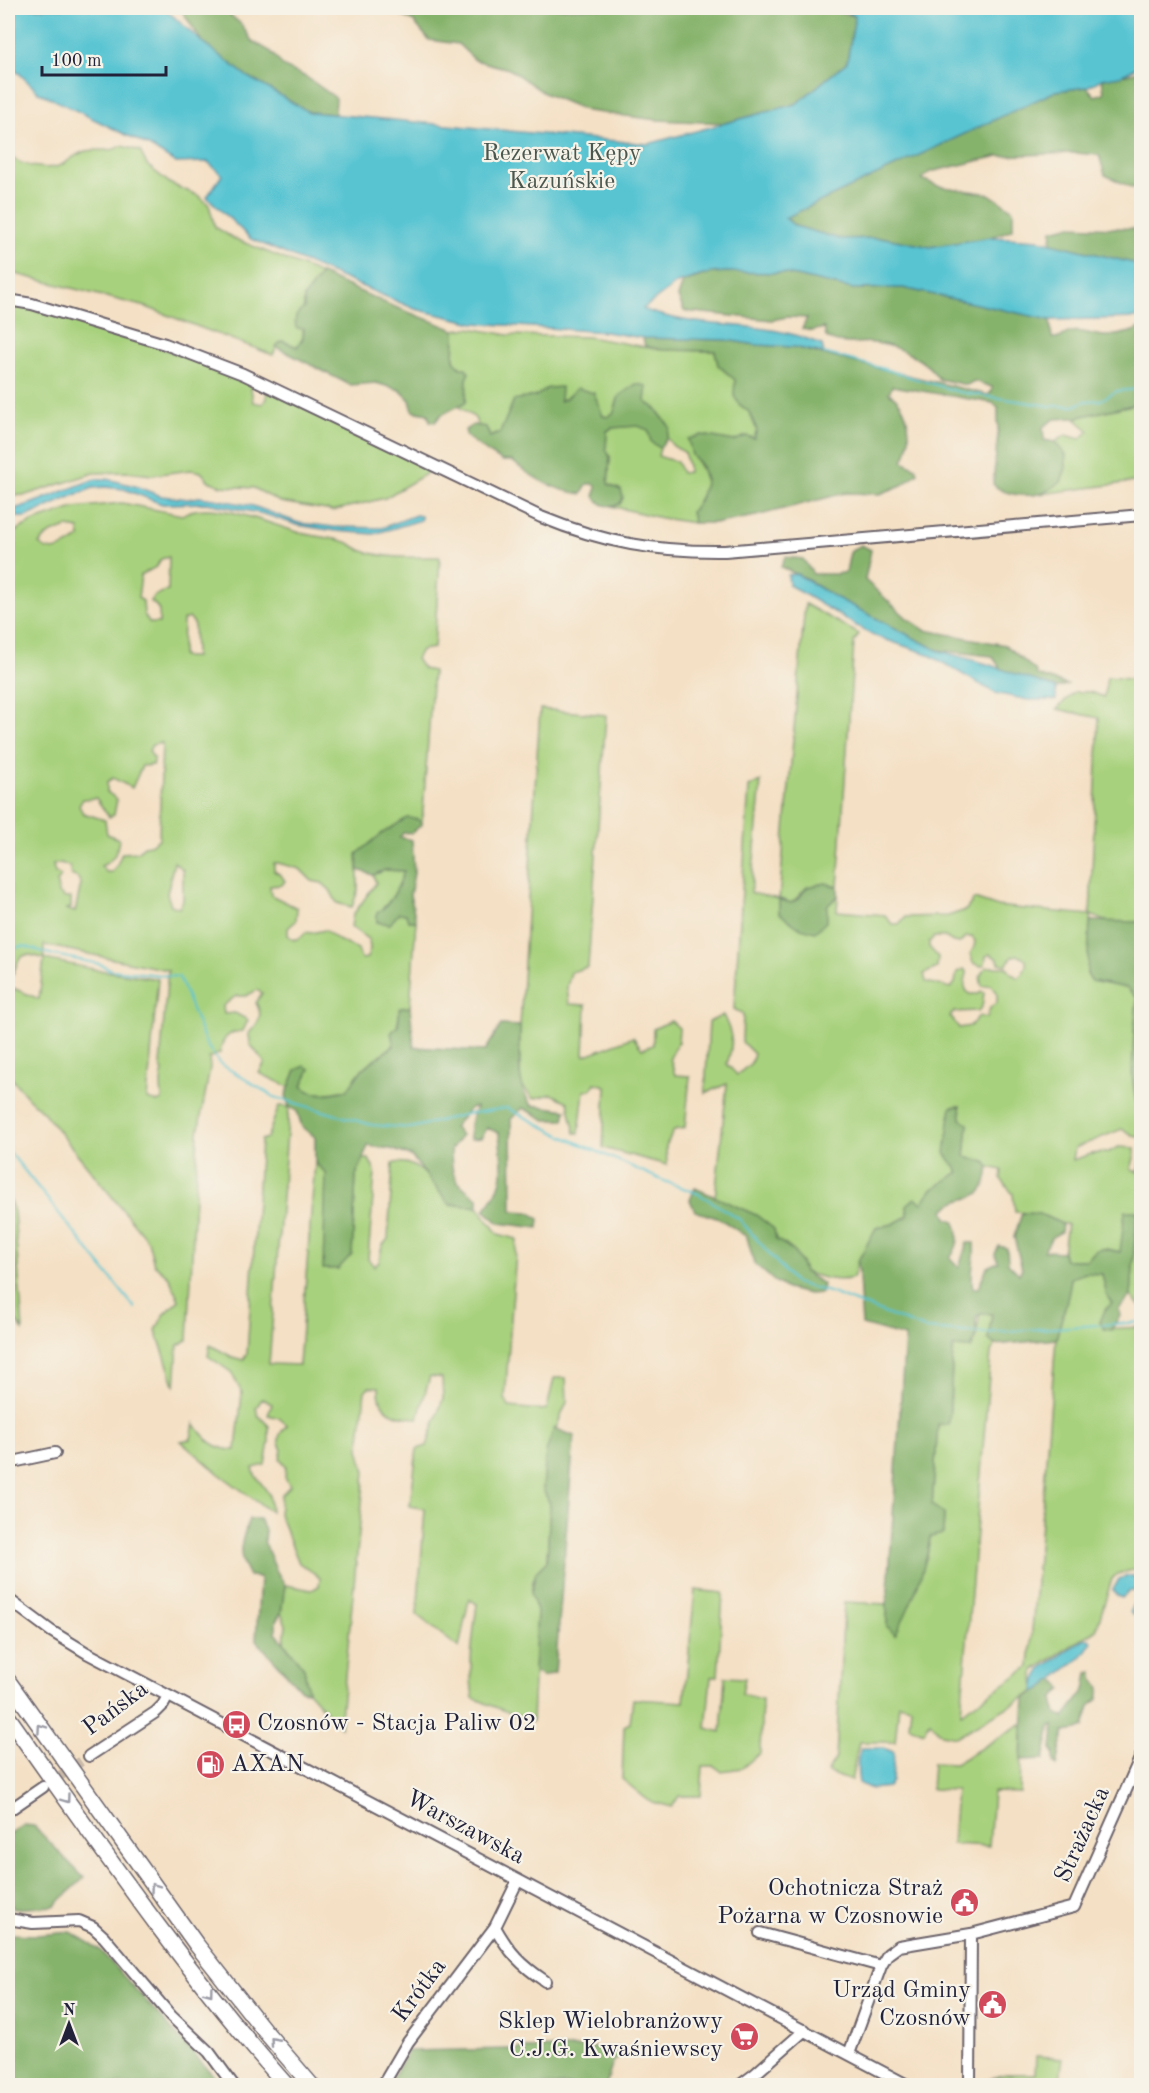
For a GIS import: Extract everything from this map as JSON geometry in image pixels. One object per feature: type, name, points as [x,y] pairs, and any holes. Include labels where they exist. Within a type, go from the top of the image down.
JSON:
[{"type":"highway","points":[[8,1681],[196,1944],[264,2030],[312,2085]]},
{"type":"highway","points":[[8,1717],[91,1834],[239,2032],[287,2085]]},
{"type":"street","points":[[8,300],[32,304],[165,344],[243,374],[541,517],[571,530],[641,547],[666,550],[725,551],[1142,515]]},
{"type":"street","points":[[8,1463],[55,1453]]},
{"type":"street","name":"Warszawska","points":[[8,1599],[68,1642],[168,1696],[909,2085]]},
{"type":"street","name":"Pańska","points":[[89,1756],[156,1712],[168,1696]]},
{"type":"street","name":"Strażacka","points":[[849,2054],[881,1966],[888,1954],[899,1946],[971,1934],[1074,1907],[1142,1754]]},
{"type":"street","points":[[8,1811],[43,1787]]},
{"type":"street","name":"Krótka","points":[[384,2083],[408,2042],[495,1927],[518,1880]]},
{"type":"street","points":[[8,1919],[33,1923],[79,1921],[93,1927],[171,2016],[209,2052],[234,2085]]},
{"type":"street","points":[[495,1927],[514,1958],[545,1980]]},
{"type":"street","points":[[760,1933],[881,1966]]},
{"type":"street","points":[[970,2085],[971,1934]]},
{"type":"street","points":[[739,2085],[805,2030]]},
{"type":"green space","points":[[180,8],[228,8],[228,13],[241,24],[252,41],[270,51],[284,67],[306,77],[336,98],[335,114],[309,112],[248,77],[202,42]]},
{"type":"green space","points":[[387,8],[823,8],[855,16],[847,62],[796,104],[725,123],[657,120],[587,111],[544,93],[509,69],[475,60],[458,44],[429,40],[414,22]]},
{"type":"green space","points":[[1141,71],[1141,186],[1133,188],[1105,175],[1099,155],[1075,153],[999,156],[930,172],[922,179],[938,186],[989,194],[1013,210],[1013,229],[992,237],[930,247],[885,238],[840,239],[795,226],[785,217],[1056,91],[1087,87],[1095,96],[1104,93],[1102,79]]},
{"type":"green space","points":[[122,146],[140,151],[147,165],[171,184],[199,196],[209,205],[215,227],[233,238],[321,274],[304,297],[303,338],[297,347],[283,341],[278,344],[273,355],[146,307],[8,272],[8,147],[11,149],[12,158],[17,161],[36,167],[50,168],[61,165],[79,153],[91,150],[112,150]]},
{"type":"green space","points":[[1068,226],[1141,229],[1141,265],[1051,243],[1052,230]]},
{"type":"green space","points":[[710,273],[783,273],[853,289],[903,288],[1050,320],[1052,338],[1060,338],[1078,331],[1113,336],[1141,328],[1141,403],[1074,418],[1055,419],[1043,427],[1044,440],[1055,442],[1066,455],[1066,468],[1061,482],[1051,489],[1039,494],[1021,495],[1002,491],[993,484],[998,408],[993,403],[892,386],[889,393],[902,406],[908,424],[908,443],[903,461],[916,468],[918,473],[902,485],[880,494],[845,493],[756,516],[719,523],[694,523],[691,512],[700,499],[706,480],[702,467],[692,455],[688,439],[702,435],[734,441],[746,436],[754,438],[757,430],[749,412],[739,404],[734,396],[735,380],[718,365],[715,351],[663,350],[645,346],[643,338],[726,340],[793,347],[988,395],[992,391],[992,387],[974,381],[967,385],[939,379],[920,360],[893,347],[876,343],[837,342],[826,337],[824,328],[812,331],[802,329],[807,318],[787,317],[772,320],[684,311],[678,297],[683,282]]},
{"type":"green space","points":[[321,274],[390,305],[455,330],[454,360],[460,368],[466,368],[469,373],[466,402],[441,415],[435,422],[430,421],[428,414],[413,411],[410,400],[400,390],[376,383],[350,385],[276,347],[283,341],[297,347],[303,338],[304,329],[296,328],[297,314],[304,308],[304,297]]},
{"type":"green space","points":[[8,304],[102,327],[254,384],[251,388],[253,402],[262,404],[267,399],[266,388],[429,468],[426,474],[385,498],[332,511],[280,502],[254,488],[221,486],[209,481],[201,472],[191,470],[152,475],[127,472],[94,473],[26,495],[8,496]]},
{"type":"green space","points":[[469,328],[508,335],[588,337],[663,350],[715,351],[718,365],[735,380],[739,404],[749,412],[757,430],[754,438],[746,436],[734,441],[702,435],[692,455],[702,470],[705,484],[701,497],[691,512],[694,523],[611,506],[620,504],[608,485],[610,457],[606,449],[607,431],[612,428],[638,425],[649,430],[651,442],[660,448],[658,456],[677,462],[682,473],[688,472],[684,452],[673,446],[667,438],[669,427],[659,412],[643,401],[619,396],[614,412],[608,417],[603,416],[577,388],[560,401],[548,388],[536,396],[514,400],[500,433],[490,437],[486,427],[478,426],[475,418],[458,406],[466,402],[467,376],[454,360],[455,330]]},
{"type":"green space","points":[[636,384],[647,386],[645,401],[655,408],[670,427],[667,438],[660,448],[651,442],[648,430],[638,426],[612,428],[607,431],[606,449],[610,457],[608,484],[621,490],[623,498],[620,504],[608,506],[602,504],[594,496],[597,488],[594,484],[587,484],[582,494],[554,487],[536,478],[512,461],[502,461],[467,437],[465,430],[473,425],[486,427],[490,437],[500,433],[514,400],[536,396],[548,388],[561,387],[560,401],[577,388],[594,393],[603,416],[608,417],[614,412],[619,396]]},
{"type":"green space","points":[[1141,403],[1141,481],[1040,494],[1061,482],[1066,455],[1055,442],[1066,435],[1080,439],[1089,431],[1074,418]]},
{"type":"green space","points":[[122,503],[182,515],[194,510],[224,511],[301,533],[341,540],[372,554],[440,557],[434,648],[421,650],[416,659],[423,669],[433,671],[422,824],[417,819],[358,853],[358,890],[352,907],[337,903],[330,890],[322,883],[312,881],[300,869],[278,863],[274,863],[274,871],[285,881],[282,885],[270,886],[271,895],[297,908],[296,921],[288,928],[288,935],[293,940],[300,938],[306,932],[325,930],[340,941],[358,949],[361,959],[367,958],[370,949],[369,940],[351,927],[353,915],[376,883],[373,875],[385,870],[405,871],[391,899],[377,913],[377,922],[390,924],[398,912],[406,914],[408,921],[416,921],[410,1007],[400,1009],[394,1045],[363,1068],[347,1090],[317,1093],[301,1086],[310,1069],[296,1070],[289,1087],[259,1073],[265,1063],[250,1044],[249,1033],[259,1020],[260,1012],[256,1003],[262,993],[257,990],[246,996],[236,996],[223,1006],[224,1014],[235,1013],[248,1020],[243,1031],[227,1037],[222,1043],[220,1053],[209,1058],[210,1068],[198,1133],[188,1340],[178,1345],[175,1387],[156,1330],[163,1316],[179,1300],[169,1277],[154,1264],[148,1241],[44,1113],[8,1074],[8,986],[39,999],[44,959],[31,955],[23,956],[13,974],[8,973],[8,535],[32,522],[74,508]],"holes":[[[67,527],[79,529],[80,538],[60,548],[50,550],[39,544],[49,534]],[[169,557],[168,590],[154,596],[150,601],[159,610],[159,623],[150,623],[144,615],[143,601],[138,598],[141,575],[156,567],[161,559]],[[189,618],[194,623],[195,657],[182,657],[183,620]],[[162,743],[159,839],[144,846],[138,852],[122,853],[112,872],[106,872],[101,866],[114,856],[119,839],[107,834],[105,820],[83,813],[79,806],[83,799],[96,798],[109,817],[114,815],[117,799],[107,792],[107,782],[113,778],[132,788],[142,766],[153,765],[154,759],[149,751],[152,745]],[[174,862],[183,870],[183,900],[179,908],[171,905],[167,894]],[[61,863],[70,867],[71,875],[78,878],[81,884],[75,912],[65,909],[71,908],[71,898],[65,898],[58,893],[57,883],[61,876],[55,873],[53,865]],[[44,945],[168,970],[160,1065],[163,1072],[162,1100],[157,1102],[147,1099],[158,979],[44,959]]]},
{"type":"green space","points":[[861,545],[871,550],[865,580],[907,618],[925,630],[1005,645],[1035,670],[1037,675],[1067,685],[1056,688],[1025,679],[1001,669],[992,656],[937,650],[781,567],[785,557],[803,559],[813,574],[846,572],[850,552]]},
{"type":"green space","points":[[805,604],[859,634],[854,642],[838,887],[831,884],[817,884],[805,889],[791,903],[780,899],[779,913],[827,906],[838,896],[837,911],[885,915],[892,924],[899,924],[905,917],[948,916],[966,910],[974,899],[995,906],[1090,915],[1099,718],[1057,709],[1074,692],[1090,692],[1104,697],[1107,677],[1141,680],[1141,922],[1108,922],[1091,915],[1087,974],[1092,981],[1127,988],[1137,998],[1132,1078],[1141,1112],[1141,1136],[1136,1137],[1122,1129],[1075,1148],[1073,1160],[1091,1154],[1109,1152],[1118,1147],[1135,1148],[1131,1170],[1139,1172],[1141,1158],[1141,1305],[1131,1296],[1137,1211],[1120,1252],[1101,1248],[1087,1260],[1065,1260],[1063,1252],[1067,1224],[1040,1214],[1015,1212],[1013,1194],[1001,1179],[1002,1170],[965,1156],[968,1124],[961,1119],[960,1106],[951,1107],[949,1126],[959,1172],[921,1204],[915,1198],[907,1205],[908,1216],[893,1224],[876,1228],[858,1261],[853,1278],[834,1280],[804,1272],[801,1262],[776,1240],[734,1207],[715,1198],[727,1084],[705,1093],[709,1022],[723,1015],[731,1039],[727,1064],[737,1075],[751,1063],[754,1054],[742,1042],[743,1014],[734,1009],[749,787],[761,781],[751,893],[779,899]],"holes":[[[934,937],[945,937],[960,943],[966,937],[972,937],[975,941],[970,954],[973,963],[981,966],[985,964],[986,956],[990,954],[998,959],[999,963],[1006,965],[1013,956],[1018,955],[1026,960],[1025,970],[1018,978],[1007,967],[987,967],[983,971],[980,978],[982,986],[991,985],[997,992],[997,1002],[990,1008],[987,1018],[979,1016],[970,1026],[959,1028],[950,1016],[954,1012],[978,1011],[982,1007],[984,993],[981,991],[979,994],[969,994],[965,986],[967,973],[964,969],[957,972],[955,983],[951,988],[926,982],[924,974],[937,968],[938,957],[929,947],[929,942]]]},
{"type":"green space","points":[[540,709],[606,715],[588,967],[571,972],[567,987],[569,1004],[586,1005],[584,1056],[633,1037],[642,1049],[653,1045],[653,1029],[671,1021],[679,1028],[678,1042],[670,1058],[675,1075],[690,1076],[685,1128],[674,1130],[666,1146],[667,1165],[603,1148],[606,1086],[595,1083],[591,1090],[584,1091],[579,1133],[575,1133],[568,1102],[552,1094],[533,1099],[520,1083],[520,1026]]},
{"type":"green space","points":[[407,818],[417,819],[422,824],[412,833],[403,833],[400,837],[412,840],[414,873],[410,895],[416,921],[408,921],[406,914],[399,913],[390,924],[377,922],[377,913],[391,900],[404,871],[385,870],[373,875],[358,870],[357,854],[381,834]]},
{"type":"green space","points":[[826,883],[838,887],[838,896],[827,906],[827,921],[815,932],[798,927],[779,913],[779,899],[791,903],[799,898],[807,887]]},
{"type":"green space","points":[[1090,921],[1141,922],[1141,1112],[1136,1103],[1133,1074],[1137,998],[1127,988],[1092,981],[1087,974]]},
{"type":"green space","points":[[410,1007],[414,1047],[485,1051],[501,1025],[520,1026],[520,1077],[526,1096],[531,1105],[566,1110],[564,1120],[546,1120],[523,1108],[511,1119],[512,1211],[529,1212],[539,1219],[538,1228],[499,1223],[484,1210],[501,1182],[499,1133],[487,1128],[481,1138],[470,1139],[470,1124],[476,1107],[470,1108],[454,1127],[461,1136],[451,1149],[451,1159],[453,1173],[459,1183],[478,1198],[478,1207],[449,1204],[411,1156],[391,1149],[368,1146],[356,1176],[352,1254],[338,1269],[323,1269],[326,1173],[315,1163],[315,1137],[302,1127],[297,1111],[289,1107],[286,1095],[296,1070],[305,1066],[310,1069],[302,1086],[306,1090],[323,1094],[347,1090],[363,1068],[394,1046],[391,1033],[398,1026],[400,1008]]},
{"type":"green space","points":[[279,1106],[289,1107],[269,1364],[299,1365],[315,1163],[326,1173],[352,1254],[356,1176],[363,1159],[369,1159],[375,1172],[368,1259],[374,1266],[379,1262],[382,1246],[388,1239],[393,1163],[403,1163],[419,1169],[449,1204],[478,1207],[498,1234],[517,1239],[505,1398],[509,1407],[547,1409],[554,1378],[566,1378],[567,1402],[546,1452],[543,1489],[550,1504],[547,1561],[537,1573],[532,1584],[537,1611],[532,1722],[473,1698],[471,1663],[477,1604],[469,1599],[459,1648],[417,1615],[425,1509],[410,1506],[417,1449],[427,1446],[443,1398],[442,1378],[430,1376],[418,1418],[390,1412],[382,1402],[379,1387],[369,1387],[365,1391],[359,1449],[365,1472],[340,1727],[308,1691],[304,1668],[284,1642],[286,1625],[281,1613],[285,1585],[312,1590],[319,1586],[320,1577],[299,1563],[279,1514],[281,1495],[290,1486],[285,1477],[286,1466],[280,1458],[282,1450],[279,1440],[280,1434],[287,1425],[279,1418],[268,1415],[272,1404],[262,1399],[256,1408],[258,1415],[269,1426],[269,1442],[265,1465],[253,1468],[255,1475],[269,1494],[271,1512],[218,1473],[181,1441],[191,1439],[194,1423],[212,1443],[229,1450],[236,1450],[242,1393],[231,1372],[208,1356],[210,1345],[232,1357],[243,1360],[247,1354],[261,1140],[267,1138]]},
{"type":"green space","points":[[960,1106],[961,1119],[968,1124],[965,1156],[985,1162],[989,1167],[987,1180],[978,1194],[952,1204],[944,1210],[947,1218],[954,1221],[958,1231],[957,1244],[950,1258],[959,1267],[967,1243],[974,1243],[973,1288],[978,1288],[987,1267],[998,1262],[995,1254],[999,1246],[1007,1248],[1008,1263],[1019,1274],[1022,1269],[1014,1237],[1022,1213],[1040,1214],[1062,1224],[1061,1232],[1052,1237],[1044,1251],[1063,1252],[1065,1260],[1087,1260],[1102,1249],[1120,1252],[1125,1211],[1137,1211],[1131,1296],[1119,1309],[1120,1316],[1111,1330],[1104,1329],[1100,1322],[1105,1310],[1112,1303],[1107,1296],[1102,1274],[1085,1273],[1071,1278],[1056,1339],[995,1345],[988,1339],[992,1314],[980,1313],[976,1318],[976,1337],[971,1348],[953,1347],[949,1425],[938,1424],[932,1505],[944,1514],[943,1534],[930,1537],[917,1588],[895,1635],[887,1626],[887,1604],[905,1337],[862,1325],[858,1261],[876,1228],[893,1224],[908,1216],[907,1205],[915,1198],[922,1203],[931,1190],[959,1172],[945,1153],[951,1107]]},
{"type":"green space","points":[[695,1188],[756,1215],[774,1229],[776,1240],[786,1245],[794,1253],[804,1272],[823,1284],[821,1293],[809,1294],[787,1289],[774,1281],[754,1263],[747,1237],[720,1219],[695,1211],[690,1200]]},
{"type":"green space","points":[[8,1198],[14,1212],[23,1330],[8,1311]]},
{"type":"green space","points":[[1085,1273],[1102,1274],[1107,1296],[1112,1304],[1105,1310],[1104,1329],[1141,1327],[1141,1568],[1117,1574],[1112,1579],[1096,1630],[1034,1670],[1034,1692],[956,1737],[942,1734],[930,1722],[924,1732],[909,1726],[911,1707],[899,1704],[895,1742],[859,1742],[851,1781],[827,1772],[836,1758],[844,1602],[887,1604],[887,1626],[927,1557],[930,1537],[943,1534],[944,1514],[932,1506],[938,1424],[949,1424],[953,1347],[971,1348],[976,1337],[980,1313],[992,1313],[988,1339],[995,1345],[991,1352],[961,1713],[1029,1667],[1056,1339],[1071,1278]]},
{"type":"green space","points":[[554,1428],[574,1436],[555,1673],[542,1677],[534,1671],[537,1611],[531,1594],[536,1572],[547,1561],[550,1504],[543,1489],[546,1452]]},
{"type":"green space","points":[[249,1519],[259,1519],[265,1530],[264,1541],[285,1585],[281,1613],[276,1621],[276,1633],[304,1668],[308,1691],[301,1690],[256,1640],[260,1577],[249,1576],[241,1554]]},
{"type":"green space","points":[[695,1590],[723,1593],[718,1676],[711,1677],[706,1728],[721,1732],[725,1677],[745,1678],[742,1694],[762,1699],[760,1753],[742,1768],[721,1771],[714,1766],[703,1766],[701,1796],[679,1796],[672,1807],[649,1801],[622,1779],[624,1726],[630,1723],[633,1699],[684,1702]]},
{"type":"green space","points":[[1093,1672],[1093,1679],[1100,1688],[1098,1700],[1090,1706],[1084,1727],[1064,1732],[1057,1766],[1054,1763],[1052,1750],[1054,1725],[1051,1726],[1044,1759],[1021,1760],[1025,1699],[1052,1679],[1058,1682],[1062,1689],[1053,1699],[1057,1715],[1064,1717],[1085,1690],[1088,1673]]},
{"type":"green space","points":[[1021,1724],[1020,1793],[993,1792],[989,1846],[952,1844],[956,1790],[931,1789],[933,1763],[955,1764]]},
{"type":"green space","points":[[24,1825],[34,1826],[84,1878],[54,1906],[14,1909],[8,1901],[8,1836]]},
{"type":"green space","points":[[71,1932],[99,1949],[222,2085],[8,2085],[8,1934],[37,1935]]},
{"type":"green space","points":[[619,2047],[626,2053],[613,2062],[606,2085],[388,2086],[408,2051]]},
{"type":"green space","points":[[1036,2056],[1063,2058],[1059,2085],[987,2085],[990,2078],[1006,2074],[1035,2074]]},
{"type":"water","name":"Rezerwat Kępy Kazuńskie","points":[[8,8],[164,8],[202,42],[248,77],[309,112],[648,144],[796,104],[847,62],[855,16],[841,8],[1141,8],[1141,65],[1120,76],[1102,79],[1087,87],[1056,91],[785,218],[795,226],[840,239],[885,238],[930,247],[992,237],[1039,240],[1141,265],[1141,318],[1050,320],[903,288],[853,289],[783,273],[726,272],[710,273],[677,283],[643,309],[687,321],[778,331],[822,345],[824,353],[793,347],[726,340],[643,338],[606,332],[474,323],[415,309],[251,239],[207,197],[222,175],[208,162],[176,163],[149,146],[38,92],[19,73],[8,67]]},
{"type":"water","points":[[96,479],[107,479],[135,486],[161,496],[188,499],[199,497],[253,506],[299,523],[334,527],[382,528],[416,515],[421,516],[421,520],[374,534],[335,531],[297,525],[264,514],[207,503],[162,504],[124,489],[105,487],[93,488],[26,517],[8,519],[8,511]]},
{"type":"water","points":[[797,574],[833,596],[937,650],[990,665],[1056,688],[1056,700],[1028,700],[995,693],[928,654],[872,635],[789,585],[788,575]]},
{"type":"water","points":[[1141,1576],[1141,1606],[1136,1615],[1132,1615],[1130,1611],[1137,1597],[1136,1591],[1129,1591],[1122,1598],[1113,1590],[1119,1579]]},
{"type":"water","points":[[1085,1639],[1090,1639],[1092,1642],[1081,1657],[1034,1692],[1036,1680],[1042,1668]]},
{"type":"water","points":[[862,1748],[883,1748],[894,1752],[892,1781],[888,1787],[871,1789],[859,1783],[857,1770]]},
{"type":"waterway","points":[[824,353],[959,392],[1051,406],[1074,406],[1086,401],[1101,400],[1117,391],[1142,389]]},
{"type":"waterway","points":[[8,954],[14,948],[23,946],[100,964],[111,970],[179,977],[206,1044],[219,1063],[274,1097],[372,1125],[411,1128],[467,1114],[507,1108],[560,1135],[699,1194],[739,1219],[795,1283],[829,1292],[925,1329],[982,1333],[1142,1322]]},
{"type":"waterway","points":[[8,1150],[135,1308]]},
{"type":"tunnel","points":[[48,1784],[89,1756]]},
{"type":"place","name":"Czosnów - Stacja Paliw 02","points":[[236,1724]]},
{"type":"place","name":"AXAN","points":[[210,1765]]},
{"type":"place","name":"Ochotnicza Straż Pożarna w Czosnowie","points":[[964,1903]]},
{"type":"place","name":"Urząd Gminy Czosnów","points":[[992,2005]]},
{"type":"place","name":"Sklep Wielobranżowy C.J.G. Kwaśniewscy","points":[[744,2036]]}]
